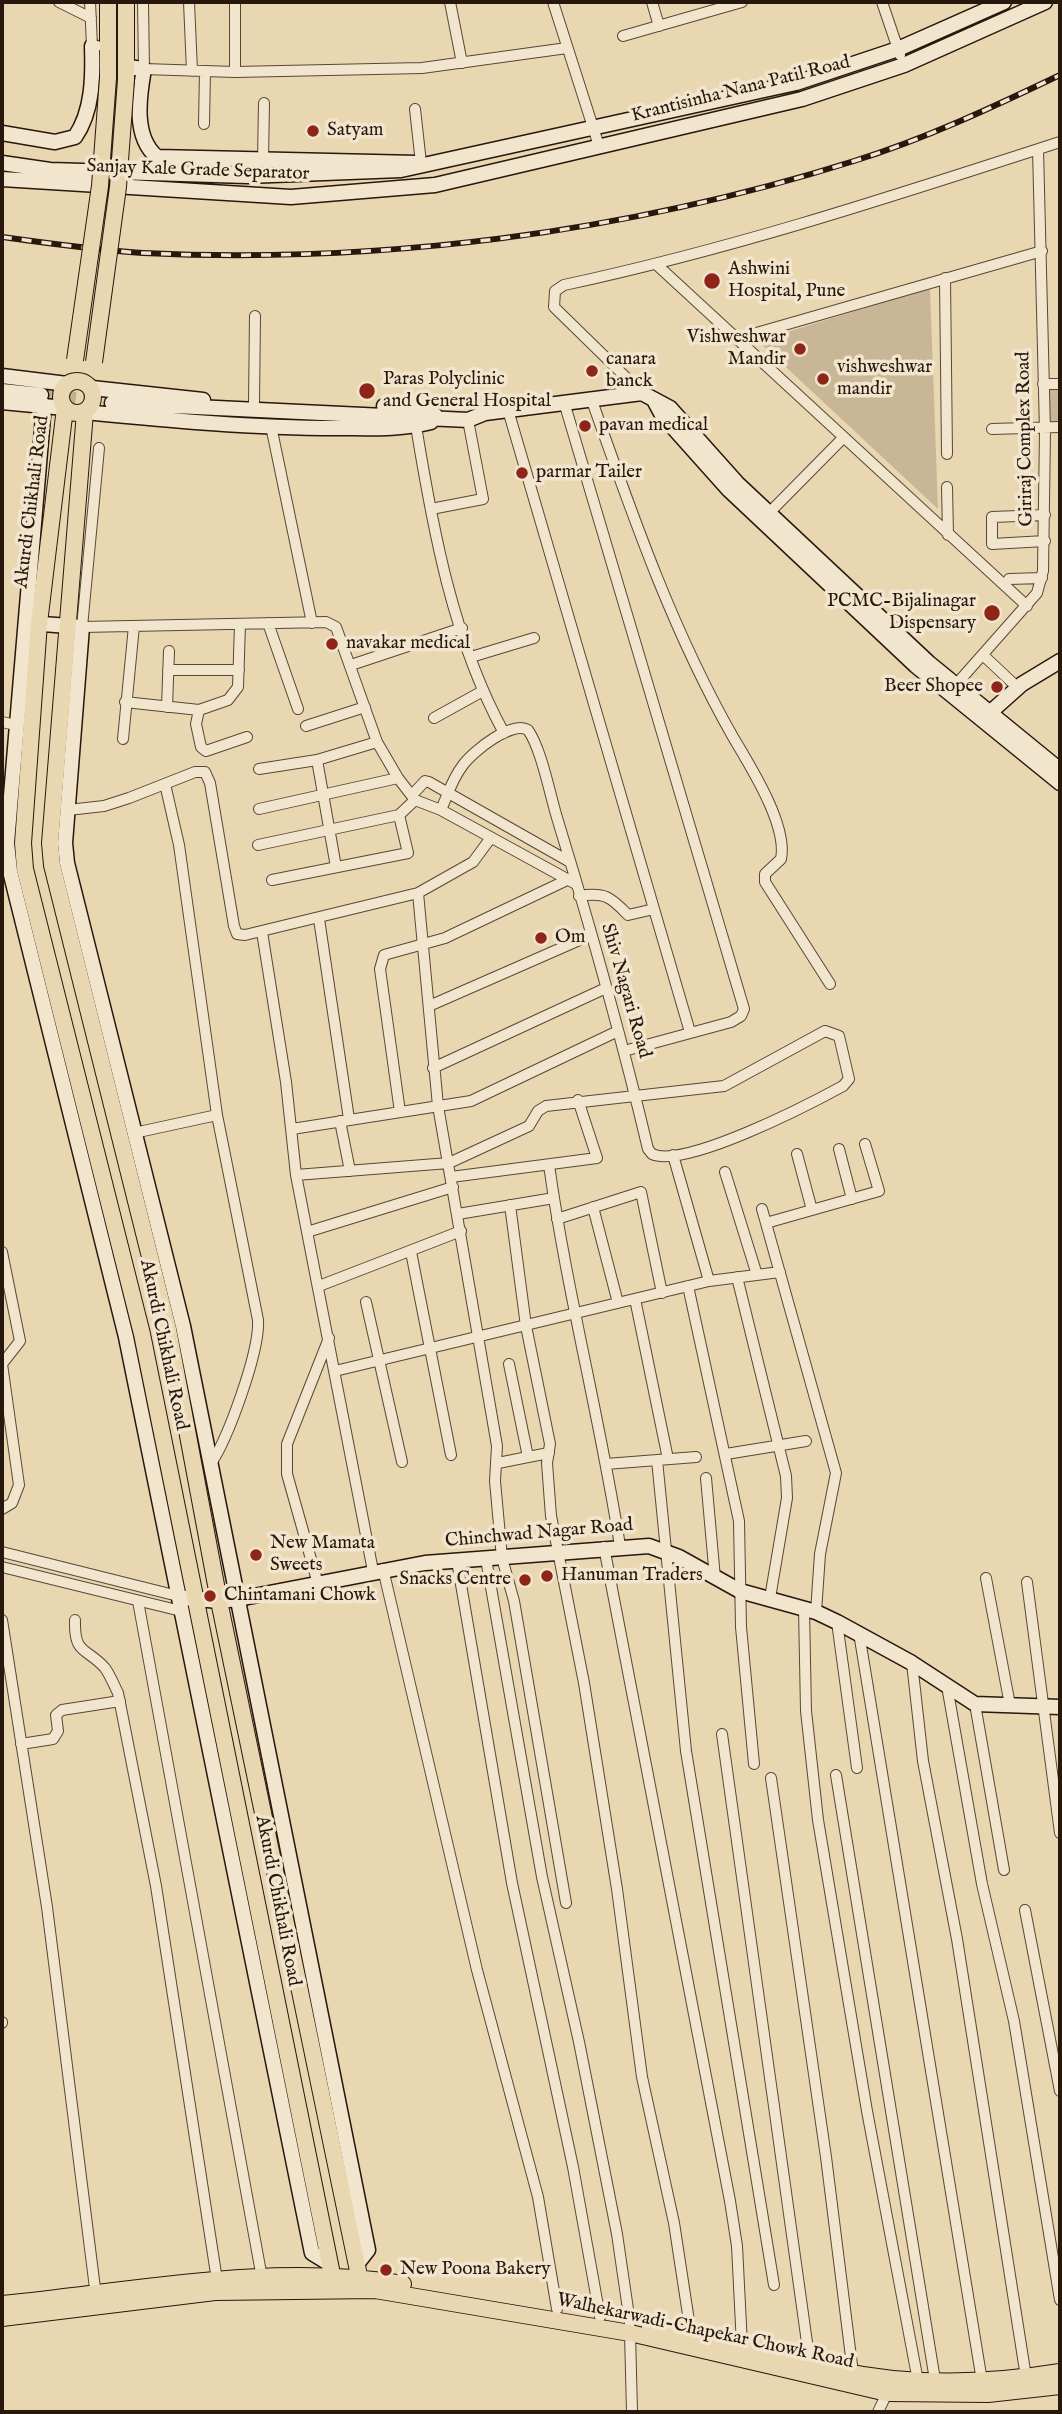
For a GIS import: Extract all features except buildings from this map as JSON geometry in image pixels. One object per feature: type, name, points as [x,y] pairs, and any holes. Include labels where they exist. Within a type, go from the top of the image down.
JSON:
[{"type":"main road","points":[[108,2],[100,47],[108,78],[100,186],[75,360],[70,383],[61,393],[65,408],[74,413],[85,412],[94,399],[94,362],[132,72],[126,2]]},
{"type":"main road","points":[[70,383],[83,382],[92,388]]},
{"type":"main road","name":"Akurdi Chikhali Road","points":[[65,408],[32,623],[23,843],[25,869],[142,1334],[188,1605],[332,2276]]},
{"type":"main road","name":"Akurdi Chikhali Road","points":[[85,412],[65,625],[50,843],[52,865],[168,1329],[220,1607],[359,2277]]},
{"type":"main road","name":"Walhekarwadi-Chapekar Chowk Road","points":[[216,2286],[332,2276]]},
{"type":"main road","name":"Walhekarwadi-Chapekar Chowk Road","points":[[359,2277],[497,2309],[691,2334],[742,2345],[861,2379],[887,2393],[1036,2380],[1060,2372]]},
{"type":"main road","name":"Walhekarwadi-Chapekar Chowk Road","points":[[216,2286],[262,2278],[359,2277],[600,2317],[630,2328],[861,2379],[918,2381],[936,2388],[982,2381],[1036,2380],[1060,2386]]},
{"type":"main road","points":[[2,2318],[97,2301],[216,2286]]},
{"type":"main road","points":[[2,2304],[97,2301]]},
{"type":"street","points":[[59,2],[91,18]]},
{"type":"street","points":[[2,133],[55,142],[75,137],[86,118],[100,47],[91,18],[90,2]]},
{"type":"street","points":[[143,2],[132,72],[140,127],[147,146],[157,157],[406,160],[425,164],[415,109]]},
{"type":"street","points":[[189,2],[192,71]]},
{"type":"street","points":[[235,2],[235,72]]},
{"type":"street","points":[[450,2],[462,63]]},
{"type":"street","points":[[553,2],[599,146]]},
{"type":"street","points":[[652,2],[659,26]]},
{"type":"street","points":[[623,36],[741,2]]},
{"type":"street","points":[[882,2],[904,65]]},
{"type":"street","name":"Krantisinha Nana Patil Road","points":[[425,164],[796,83],[898,49],[1004,2]]},
{"type":"street","name":"Krantisinha Nana Patil Road","points":[[435,185],[803,99],[904,65],[1045,2]]},
{"type":"street","points":[[132,72],[422,68],[567,48]]},
{"type":"street","points":[[204,124],[205,71]]},
{"type":"street","points":[[263,160],[264,103]]},
{"type":"street","points":[[952,689],[929,663],[769,513],[670,408],[642,393],[554,307],[552,299],[555,291],[564,285],[657,265],[841,214],[1060,142]]},
{"type":"street","name":"Giriraj Complex Road","points":[[952,689],[1027,606],[1037,593],[1042,578],[1045,515],[1038,149]]},
{"type":"street","name":"Sanjay Kale Grade Separator","points":[[2,163],[50,170],[268,177],[401,170],[425,164]]},
{"type":"street","points":[[401,170],[406,190]]},
{"type":"street","name":"Sanjay Kale Grade Separator","points":[[2,179],[237,196],[291,197],[406,190],[435,185]]},
{"type":"street","points":[[739,338],[1042,251]]},
{"type":"street","points":[[657,265],[1027,606]]},
{"type":"street","points":[[945,278],[947,454]]},
{"type":"street","points":[[254,403],[255,316]]},
{"type":"street","points":[[2,376],[70,383]]},
{"type":"street","points":[[1043,384],[1060,384]]},
{"type":"street","points":[[92,388],[254,403],[416,406],[443,419]]},
{"type":"street","points":[[2,391],[65,408]]},
{"type":"street","points":[[112,403],[468,420],[485,413],[642,393]]},
{"type":"street","points":[[591,398],[669,611],[706,688],[753,772],[781,838],[780,859],[765,874],[765,882],[830,984]]},
{"type":"street","points":[[2,402],[43,400]]},
{"type":"street","points":[[43,400],[32,623],[9,723],[7,843],[10,871],[126,1337],[188,1605]]},
{"type":"street","points":[[564,402],[744,1009],[741,1016],[731,1022],[624,1051]]},
{"type":"street","points":[[655,402],[662,415],[729,490],[952,689],[1060,770]]},
{"type":"street","points":[[508,410],[690,1032]]},
{"type":"street","points":[[85,412],[271,426],[416,426],[443,419]]},
{"type":"street","points":[[431,509],[483,499],[468,420]]},
{"type":"street","points":[[271,426],[312,623]]},
{"type":"street","points":[[416,426],[446,580],[481,692],[504,733],[464,763],[441,810]]},
{"type":"street","points":[[992,429],[1060,427]]},
{"type":"street","points":[[769,513],[843,438]]},
{"type":"street","points":[[99,448],[65,843],[69,870],[183,1326],[368,2250],[359,2277]]},
{"type":"street","points":[[947,487],[948,535]]},
{"type":"street","points":[[1045,515],[992,517],[992,544],[1045,541]]},
{"type":"street","points":[[1009,579],[1042,578]]},
{"type":"street","points":[[32,623],[82,627],[326,622],[336,626],[377,742],[398,778],[413,797],[572,882]]},
{"type":"street","points":[[268,623],[298,709]]},
{"type":"street","points":[[125,702],[199,710],[234,695],[238,687],[240,624]]},
{"type":"street","points":[[123,739],[134,626]]},
{"type":"street","points":[[351,665],[462,628]]},
{"type":"street","points":[[471,657],[534,638]]},
{"type":"street","points":[[167,707],[169,651]]},
{"type":"street","points":[[983,655],[1018,688]]},
{"type":"street","points":[[986,716],[1018,688],[1060,661]]},
{"type":"street","points":[[168,670],[239,670]]},
{"type":"street","points":[[434,718],[481,692]]},
{"type":"street","points":[[306,726],[365,707]]},
{"type":"street","points":[[199,710],[196,724],[201,747],[206,751],[247,737]]},
{"type":"street","points":[[986,716],[1060,783]]},
{"type":"street","name":"Shiv Nagari Road","points":[[504,733],[523,727],[532,735],[570,862],[572,882],[591,934],[624,1051],[648,1149],[658,1156],[673,1155]]},
{"type":"street","points":[[259,769],[317,760],[377,742]]},
{"type":"street","points":[[317,760],[337,867]]},
{"type":"street","points":[[68,810],[104,806],[200,771],[208,776],[234,926],[237,934],[245,936],[418,893],[474,863],[489,839]]},
{"type":"street","points":[[259,809],[398,778]]},
{"type":"street","points":[[258,845],[399,815],[426,780],[570,862]]},
{"type":"street","points":[[166,784],[179,845],[217,1115],[259,1334],[228,1434],[209,1465]]},
{"type":"street","points":[[272,880],[408,853],[399,815]]},
{"type":"street","points":[[400,1112],[381,961],[391,952],[424,945],[572,882]]},
{"type":"street","points":[[579,896],[601,892],[610,896],[628,915],[654,909]]},
{"type":"street","points":[[418,893],[438,1106],[479,1337],[498,1463],[495,1481],[502,1558],[514,1601],[566,1902]]},
{"type":"street","points":[[319,919],[350,1171]]},
{"type":"street","points":[[262,932],[292,1129],[296,1175],[335,1371],[378,1570],[477,1970],[538,2197],[557,2309]]},
{"type":"street","points":[[429,1006],[591,934]]},
{"type":"street","points":[[433,1069],[606,988]]},
{"type":"street","points":[[292,1129],[471,1101],[618,1031]]},
{"type":"street","points":[[296,1175],[449,1163],[529,1126],[538,1111],[545,1106],[578,1100],[724,1086],[818,1034],[825,1031],[839,1036],[849,1069],[849,1079],[843,1086],[764,1127],[673,1155],[709,1281]]},
{"type":"street","points":[[307,1232],[452,1182],[597,1158],[578,1100]]},
{"type":"street","points":[[134,1133],[217,1115]]},
{"type":"street","points":[[766,1223],[878,1191],[865,1144]]},
{"type":"street","points":[[839,1149],[852,1199]]},
{"type":"street","points":[[797,1154],[812,1210]]},
{"type":"street","points":[[549,1165],[573,1316],[606,1464],[612,1546],[734,2223],[741,2287],[742,2345]]},
{"type":"street","points":[[725,1172],[757,1275]]},
{"type":"street","points":[[557,1219],[641,1192],[662,1293]]},
{"type":"street","points":[[458,1214],[554,1198]]},
{"type":"street","points":[[510,1205],[526,1326],[547,1421],[548,1488],[615,1875],[642,2077],[674,2223],[691,2334]]},
{"type":"street","points":[[593,1208],[618,1303]]},
{"type":"street","points":[[762,1209],[836,1473],[810,1611],[806,1711],[818,1820],[867,2111],[918,2381]]},
{"type":"street","points":[[319,1286],[461,1231]]},
{"type":"street","points":[[2,1252],[20,1341],[2,1364],[19,1485],[12,1503],[2,1509]]},
{"type":"street","points":[[411,1252],[451,1455]]},
{"type":"street","points":[[335,1371],[573,1316],[709,1281],[780,1272]]},
{"type":"street","points":[[737,1278],[779,1445],[787,1497],[769,1598]]},
{"type":"street","points":[[688,1286],[739,1521],[740,1591],[754,1763]]},
{"type":"street","points":[[635,1299],[663,1459],[665,1550],[686,1751],[774,2285]]},
{"type":"street","points":[[366,1302],[402,1462]]},
{"type":"street","points":[[318,1584],[287,1474],[286,1457],[290,1435],[329,1337]]},
{"type":"street","points":[[509,1364],[528,1457]]},
{"type":"street","points":[[726,1454],[806,1441]]},
{"type":"street","points":[[498,1463],[549,1453]]},
{"type":"street","points":[[606,1464],[696,1457]]},
{"type":"street","points":[[706,1478],[715,1578]]},
{"type":"street","name":"Chinchwad Nagar Road","points":[[188,1605],[220,1607],[238,1599],[378,1570],[612,1546],[649,1546],[665,1550],[740,1591],[810,1611],[837,1622],[912,1663],[975,1704]]},
{"type":"street","points":[[2,1552],[188,1605]]},
{"type":"street","points":[[486,1559],[545,1891],[617,2234],[630,2328],[632,2412]]},
{"type":"street","points":[[457,1561],[512,1883],[573,2167],[600,2317]]},
{"type":"street","points":[[2,1567],[138,1601],[188,1605]]},
{"type":"street","points":[[986,1578],[1010,1705]]},
{"type":"street","points":[[1027,1582],[1060,1833]]},
{"type":"street","points":[[138,1601],[262,2278]]},
{"type":"street","points":[[2,1620],[47,1907],[97,2301]]},
{"type":"street","points":[[75,1620],[75,1637],[80,1650],[104,1668],[120,1700],[156,1886],[216,2286]]},
{"type":"street","points":[[837,1622],[857,1768]]},
{"type":"street","points":[[859,1633],[982,2381]]},
{"type":"street","points":[[912,1663],[923,1761],[1036,2380]]},
{"type":"street","points":[[947,1686],[982,1884],[1014,2021],[1060,2300]]},
{"type":"street","points":[[21,1744],[54,1739],[58,1731],[56,1715],[62,1710],[120,1700]]},
{"type":"street","points":[[1004,1870],[975,1704],[1060,1707]]},
{"type":"street","points":[[722,1734],[810,2364]]},
{"type":"street","points":[[836,1775],[936,2388]]},
{"type":"street","points":[[771,1778],[861,2379]]},
{"type":"street","points":[[545,1891],[563,1887]]},
{"type":"street","points":[[1026,1910],[1060,2091]]},
{"type":"street","points":[[878,2412],[887,2393]]},
{"type":"shaded area","points":[[930,288],[938,509],[758,341]]},
{"type":"shaded area","points":[[1043,384],[1060,384],[1060,430],[1045,431]]},
{"type":"tunnel","points":[[41,395],[112,403]]},
{"type":"railway","points":[[2,237],[143,253],[233,255],[413,248],[592,225],[768,186],[854,161],[933,133],[1060,75]]},
{"type":"place","name":"Satyam","points":[[313,131]]},
{"type":"place","name":"Ashwini Hospital, Pune","points":[[712,281]]},
{"type":"place","name":"Vishweshwar Mandir","points":[[800,349]]},
{"type":"place","name":"canara banck","points":[[592,371]]},
{"type":"place","name":"vishweshwar mandir","points":[[823,379]]},
{"type":"place","name":"Paras Polyclinic and General Hospital","points":[[367,391]]},
{"type":"place","name":"pavan medical","points":[[585,426]]},
{"type":"place","name":"parmar Tailer","points":[[522,473]]},
{"type":"place","name":"PCMC-Bijalinagar Dispensary","points":[[992,613]]},
{"type":"place","name":"navakar medical","points":[[332,644]]},
{"type":"place","name":"Beer Shopee","points":[[997,687]]},
{"type":"place","name":"Om","points":[[541,938]]},
{"type":"place","name":"New Mamata Sweets","points":[[256,1555]]},
{"type":"place","name":"Hanuman Traders","points":[[547,1576]]},
{"type":"place","name":"Snacks Centre","points":[[525,1580]]},
{"type":"place","name":"Chintamani Chowk","points":[[210,1596]]},
{"type":"place","name":"New Poona Bakery","points":[[386,2270]]}]
